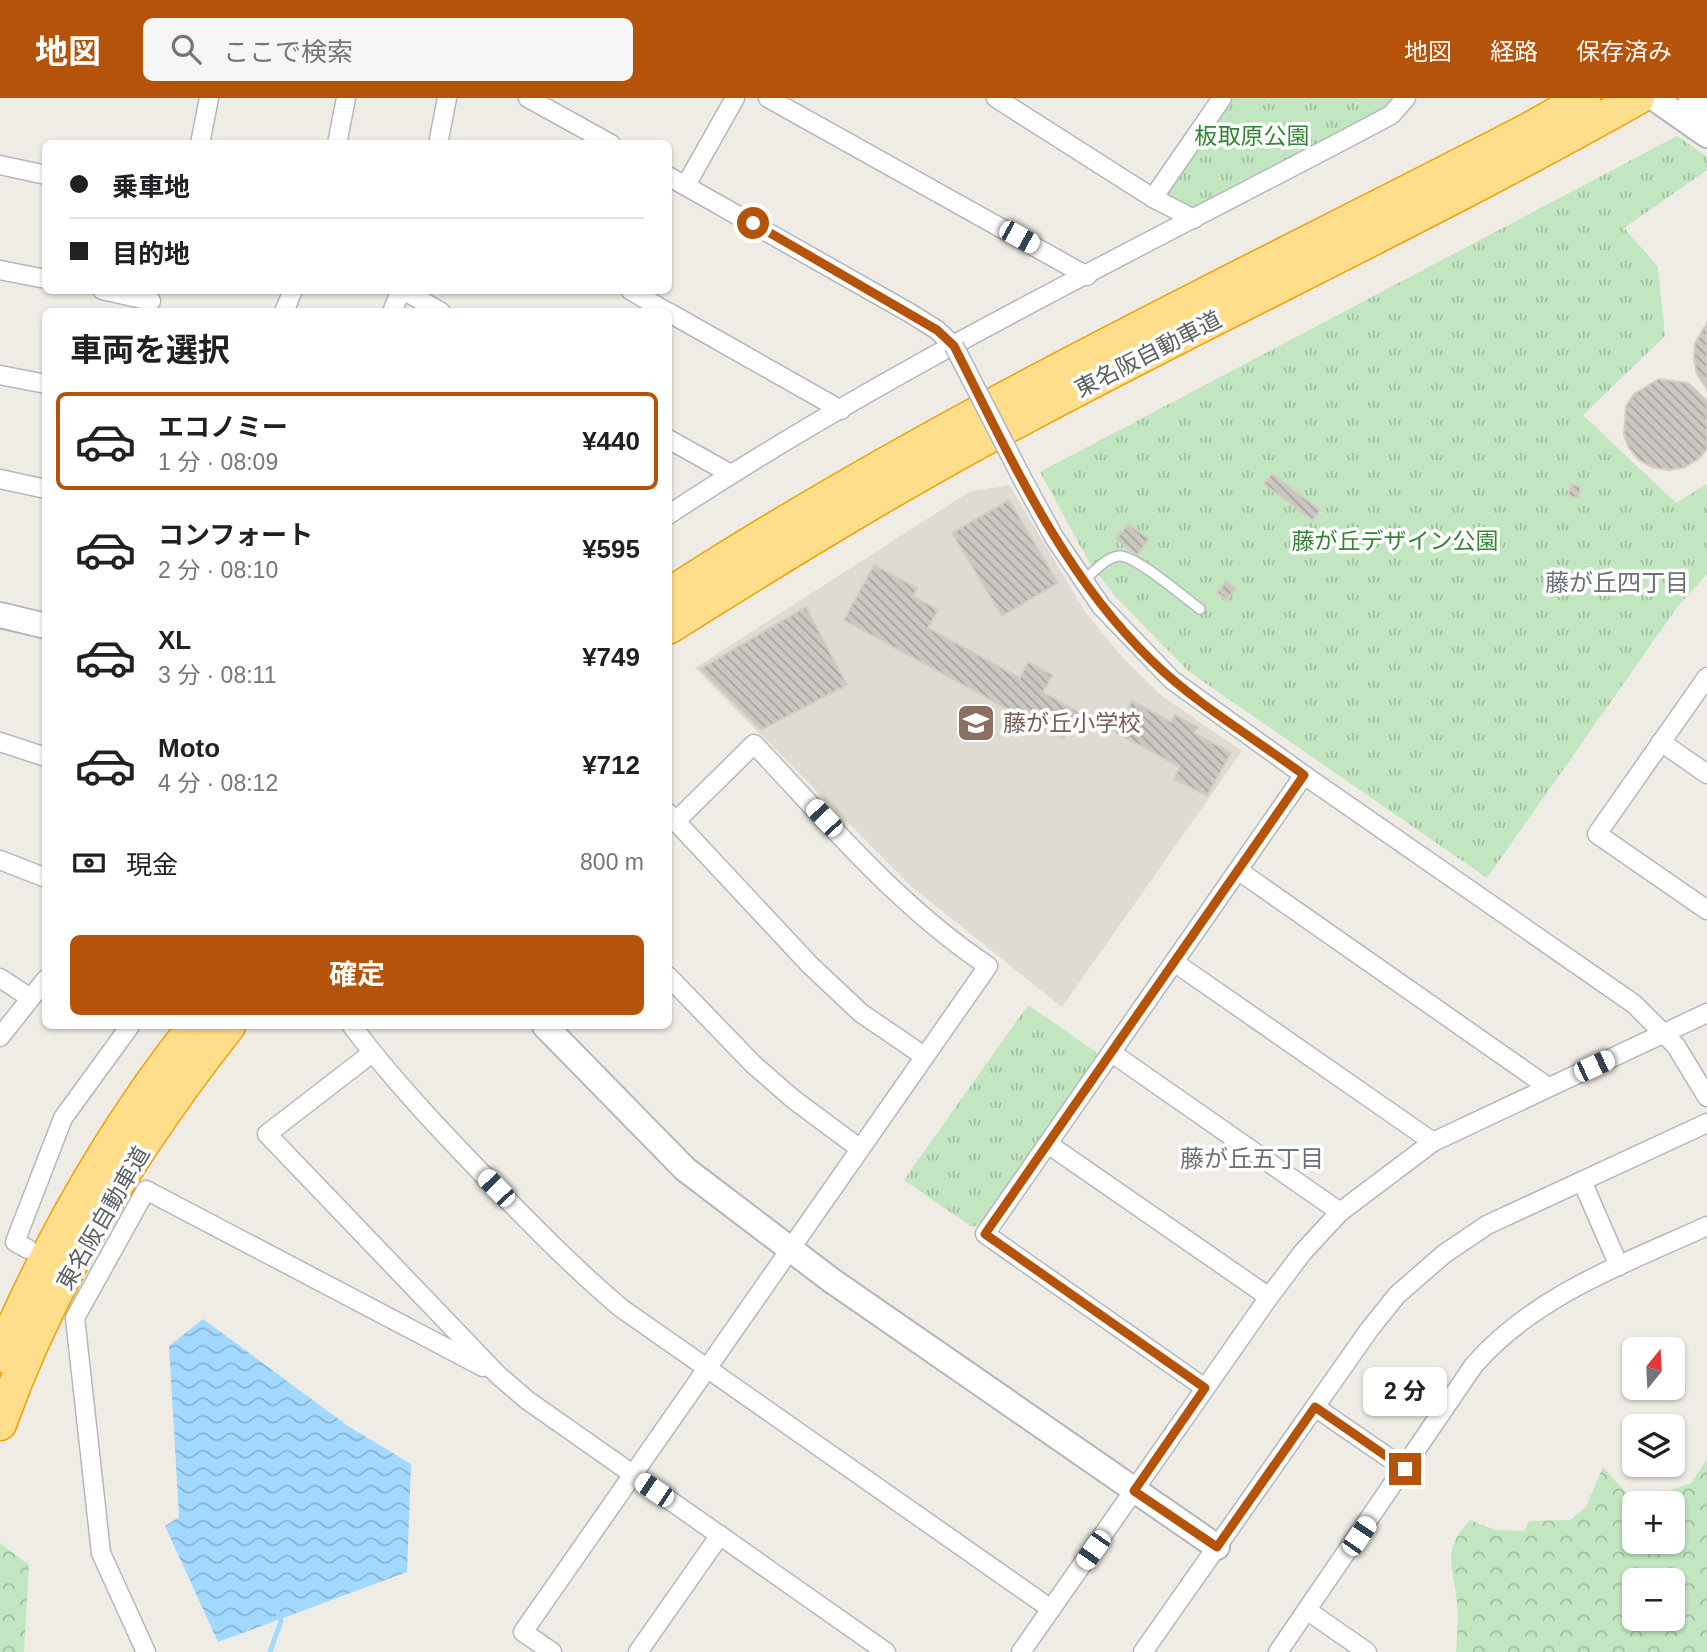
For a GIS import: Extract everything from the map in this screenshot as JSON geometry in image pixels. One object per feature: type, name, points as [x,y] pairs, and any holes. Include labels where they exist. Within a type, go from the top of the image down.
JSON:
[{"type":"highway","name":"東名阪自動車道","points":[[672,593],[737,551],[1007,396],[1456,167],[1584,98]]},
{"type":"highway","name":"東名阪自動車道","points":[[672,626],[850,516],[1022,419],[1533,157],[1638,98]]},
{"type":"highway","name":"東名阪自動車道","points":[[0,1356],[60,1232],[100,1164],[192,1029]]},
{"type":"highway","name":"東名阪自動車道","points":[[0,1424],[42,1327],[121,1179],[164,1113],[227,1029]]},
{"type":"street","points":[[201,140],[209,98]]},
{"type":"street","points":[[338,140],[346,98]]},
{"type":"street","points":[[439,140],[447,98]]},
{"type":"street","points":[[528,98],[604,140]]},
{"type":"street","points":[[686,185],[735,98]]},
{"type":"street","points":[[768,98],[1087,276]]},
{"type":"street","points":[[996,98],[1153,198],[1194,219]]},
{"type":"street","points":[[672,512],[731,474],[954,346],[1391,115],[1406,98]]},
{"type":"street","points":[[1654,98],[1707,135]]},
{"type":"street","points":[[1691,98],[1707,109]]},
{"type":"street","points":[[1153,198],[1220,99]]},
{"type":"street","points":[[0,165],[42,174]]},
{"type":"street","points":[[672,178],[937,330],[954,346],[1054,537],[1083,581],[1122,631],[1172,680],[1304,775],[1619,993],[1664,1033],[1685,1059],[1707,1097]]},
{"type":"street","points":[[0,270],[42,278]]},
{"type":"street","points":[[119,294],[150,301]]},
{"type":"street","points":[[409,294],[434,308]]},
{"type":"street","points":[[637,294],[661,308]]},
{"type":"street","points":[[672,314],[841,410]]},
{"type":"street","points":[[0,375],[42,383]]},
{"type":"street","points":[[672,441],[731,474]]},
{"type":"street","points":[[0,479],[42,488]]},
{"type":"street","points":[[0,615],[42,625]]},
{"type":"street","points":[[1707,677],[1597,834],[1707,910]]},
{"type":"street","points":[[0,742],[42,756]]},
{"type":"street","points":[[1661,742],[1707,774]]},
{"type":"street","points":[[552,1652],[523,1632],[988,966],[949,940],[912,909],[754,744],[672,817],[820,975],[861,1013],[924,1056]]},
{"type":"street","points":[[1205,1388],[985,1234],[1304,775]]},
{"type":"street","points":[[0,860],[42,876]]},
{"type":"street","points":[[1239,871],[1548,1087]]},
{"type":"street","points":[[1174,962],[1433,1142]]},
{"type":"street","points":[[0,978],[29,997]]},
{"type":"street","points":[[672,980],[753,1064],[859,1148]]},
{"type":"street","points":[[0,1037],[42,983]]},
{"type":"street","points":[[1021,1652],[1269,1297],[1303,1252],[1340,1212],[1433,1142],[1707,1013]]},
{"type":"street","points":[[28,1249],[15,1241],[63,1118],[128,1029]]},
{"type":"street","points":[[354,1029],[400,1086],[567,1261],[621,1308],[1051,1609]]},
{"type":"street","points":[[548,1029],[685,1169],[789,1250],[1217,1547]]},
{"type":"street","points":[[372,1053],[267,1134],[498,1375],[527,1400],[886,1652]]},
{"type":"street","points":[[1112,1053],[1340,1212]]},
{"type":"street","points":[[1143,1652],[1369,1329],[1398,1295],[1444,1254],[1487,1225],[1707,1123]]},
{"type":"street","points":[[1048,1144],[1269,1297]]},
{"type":"street","points":[[1582,1181],[1619,1266]]},
{"type":"street","points":[[146,1652],[101,1553],[75,1318],[91,1278],[146,1190],[498,1375]]},
{"type":"street","points":[[1278,1652],[1474,1365],[1501,1336],[1548,1301],[1707,1226]]},
{"type":"street","points":[[1315,1407],[1405,1469]]},
{"type":"street","points":[[640,1652],[720,1535]]},
{"type":"street","points":[[1308,1611],[1367,1652]]},
{"type":"lane","points":[[1083,581],[1112,558],[1121,555],[1200,609]]},
{"type":"shaded area","name":"藤が丘小学校","points":[[1009,485],[1086,613],[1122,657],[1162,696],[1242,751],[1062,1007],[911,886],[695,668],[969,492]]},
{"type":"green space","name":"板取原公園","points":[[1232,98],[1395,98],[1393,103],[1196,210],[1171,197],[1168,191]]},
{"type":"green space","name":"藤が丘デザイン公園","points":[[1677,136],[1707,157],[1707,170],[1624,228],[1658,267],[1665,336],[1583,415],[1676,503],[1707,484],[1707,574],[1678,606],[1487,878],[1188,671],[1115,596],[1089,562],[1040,472]]},
{"type":"green space","points":[[1028,1005],[1096,1052],[1097,1058],[982,1224],[972,1227],[904,1180]]},
{"type":"green space","points":[[1707,1459],[1707,1652],[1456,1652],[1458,1608],[1451,1559],[1455,1541],[1470,1520],[1495,1530],[1525,1531],[1529,1521],[1570,1520],[1586,1507],[1603,1467],[1624,1491],[1622,1491],[1622,1554],[1685,1554],[1685,1491],[1669,1491],[1691,1483]]},
{"type":"green space","points":[[0,1543],[29,1565],[24,1652],[0,1652]]},
{"type":"water","points":[[203,1319],[348,1426],[411,1464],[407,1572],[218,1642],[165,1526],[179,1517],[169,1346]]},
{"type":"building","points":[[1707,323],[1707,389],[1697,374],[1694,359],[1695,343]]},
{"type":"building","points":[[1659,379],[1688,383],[1707,401],[1707,449],[1697,460],[1683,468],[1668,470],[1652,467],[1639,460],[1629,448],[1624,435],[1626,406],[1634,394]]},
{"type":"building","points":[[1272,474],[1320,510],[1313,520],[1264,484]]},
{"type":"building","points":[[1571,484],[1581,487],[1578,498],[1568,496]]},
{"type":"building","points":[[1009,500],[1058,583],[1002,616],[952,533]]},
{"type":"building","points":[[1128,524],[1149,539],[1137,555],[1116,539]]},
{"type":"building","points":[[874,565],[917,588],[913,596],[938,610],[928,628],[1020,678],[1028,662],[1053,675],[1043,692],[1078,712],[1063,739],[844,620]]},
{"type":"building","points":[[1226,581],[1236,588],[1227,600],[1217,593]]},
{"type":"building","points":[[806,607],[847,685],[761,730],[700,669]]},
{"type":"building","points":[[1132,701],[1171,722],[1175,715],[1198,727],[1194,733],[1231,753],[1207,796],[1174,779],[1180,767],[1115,732]]},
{"type":"waterway","points":[[270,1652],[281,1621],[278,1612]]},
{"type":"place","name":"藤が丘小学校","points":[[976,723]]},
{"type":"district","name":"藤が丘四丁目","points":[[1617,582]]},
{"type":"district","name":"藤が丘五丁目","points":[[1252,1158]]},
{"type":"route","points":[[753,223],[911,313],[937,330],[954,346],[1054,537],[1101,606],[1122,631],[1172,680],[1304,775],[985,1234],[1205,1388],[1134,1491],[1217,1547],[1315,1407],[1405,1469]]}]
